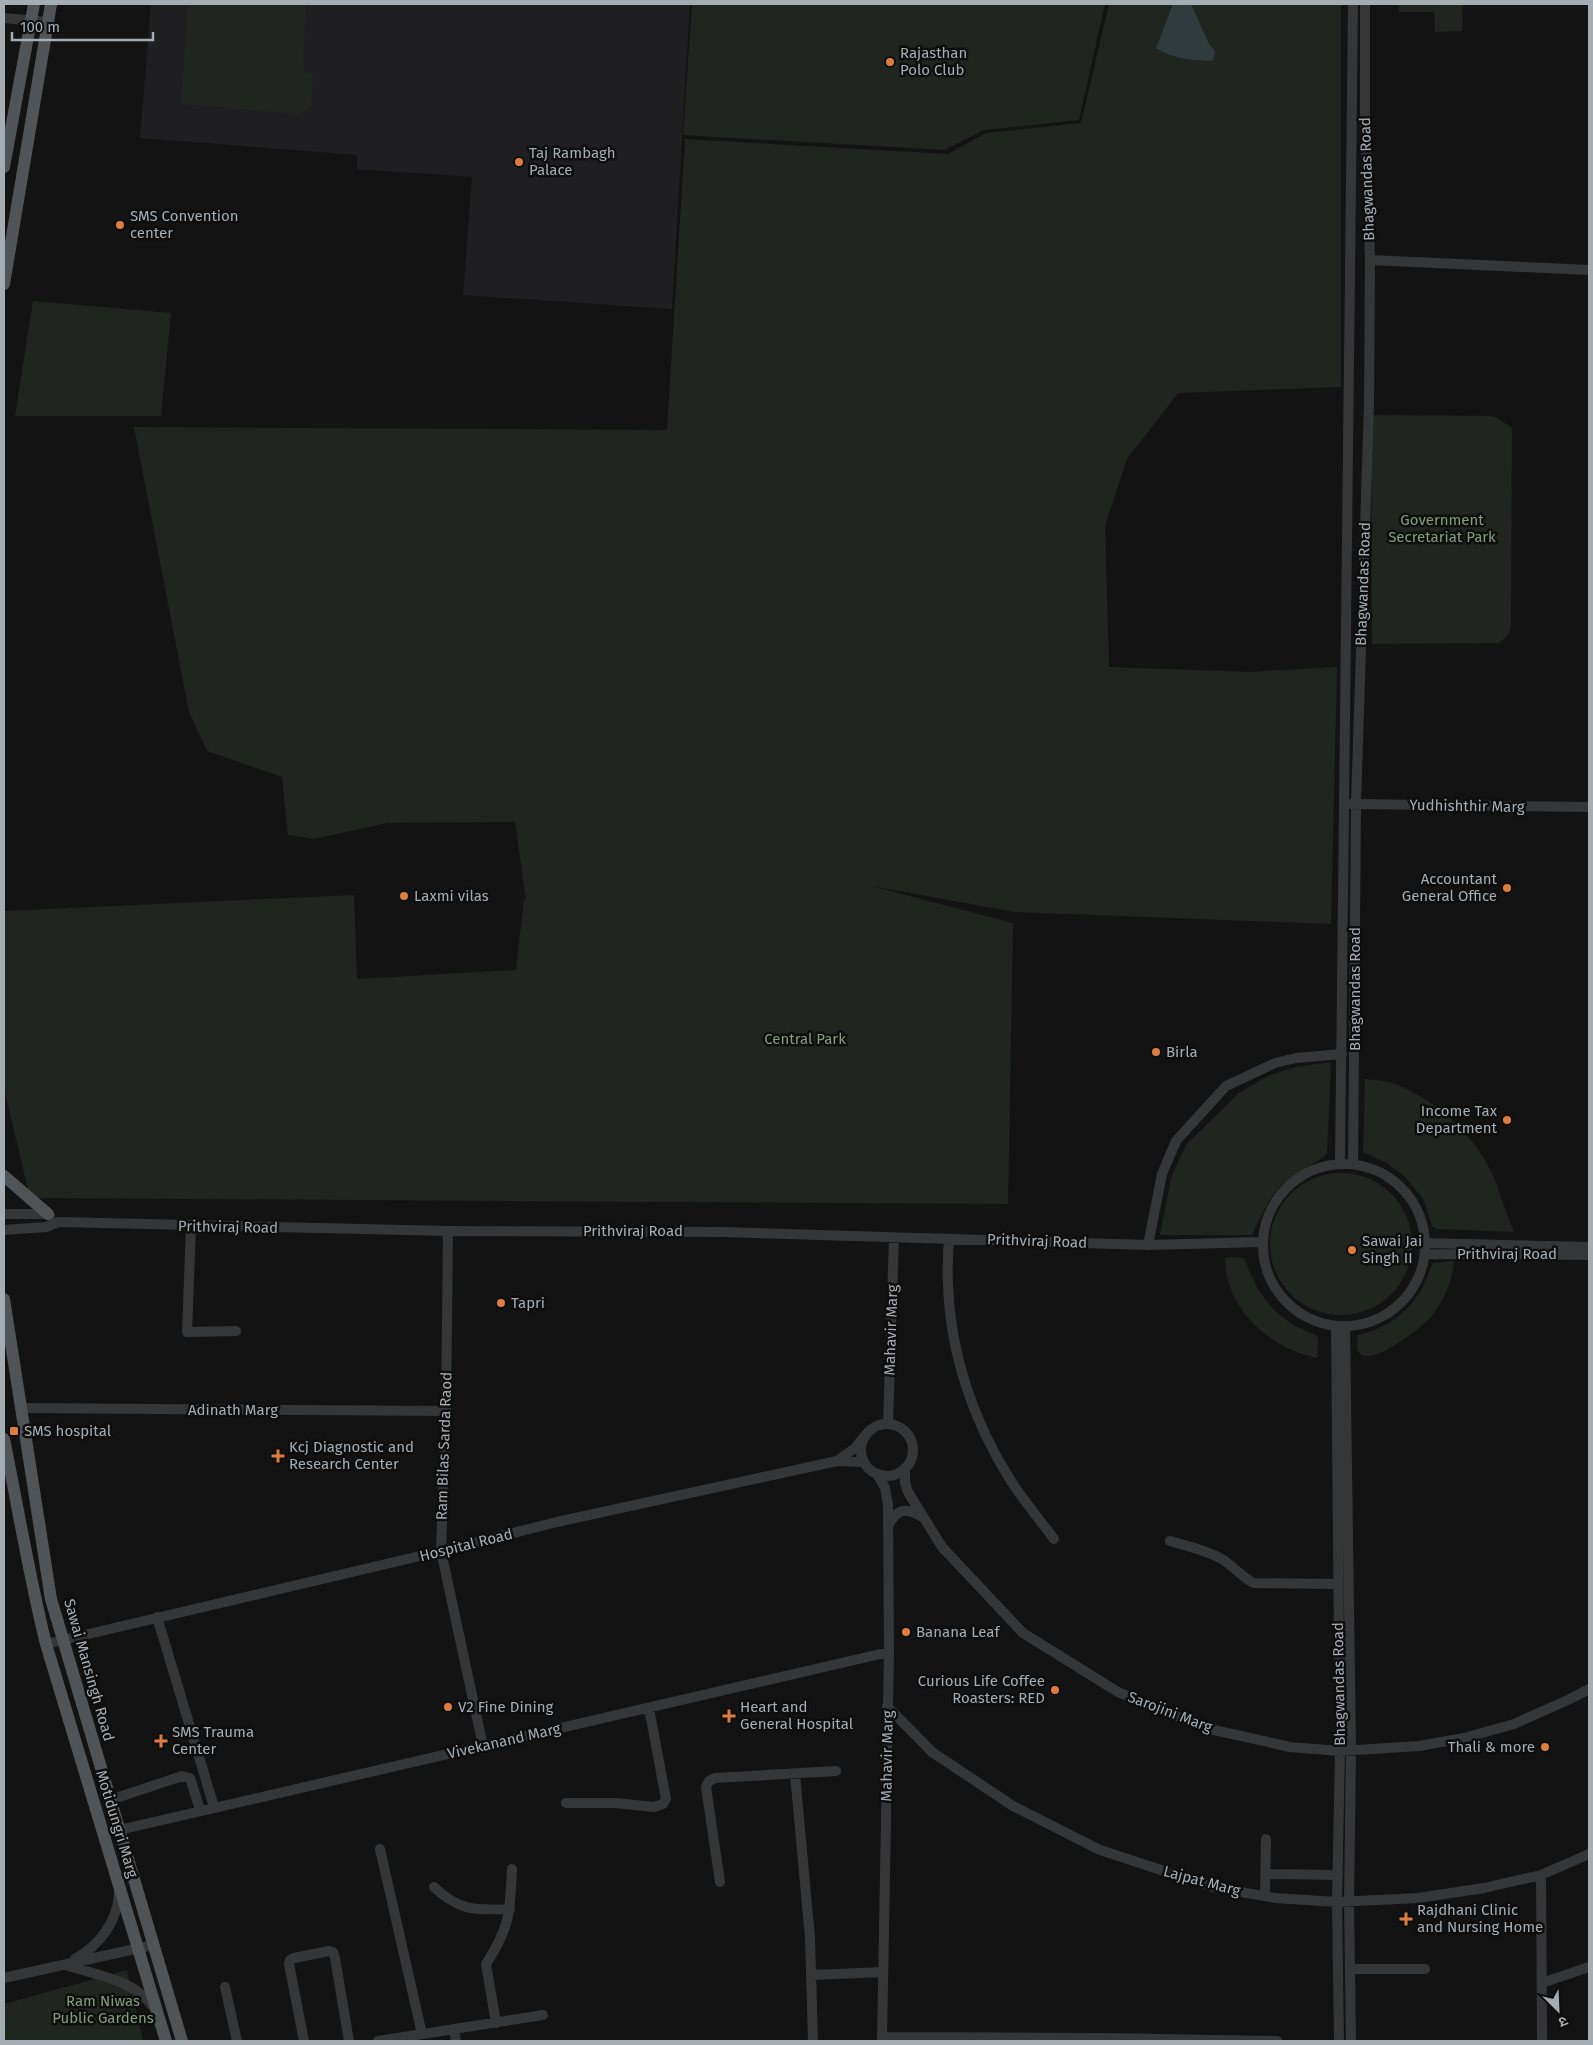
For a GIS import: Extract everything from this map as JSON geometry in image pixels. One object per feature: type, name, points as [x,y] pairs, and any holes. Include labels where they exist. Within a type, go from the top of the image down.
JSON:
[{"type":"main road","points":[[4,167],[34,4]]},
{"type":"main road","points":[[4,284],[51,4]]},
{"type":"main road","points":[[4,1176],[48,1214]]},
{"type":"main road","name":"Sawai Mansingh Road","points":[[4,1299],[51,1599],[61,1639],[182,2041]]},
{"type":"main road","name":"Motidungri Marg","points":[[4,1439],[20,1515],[33,1592],[46,1644],[166,2041]]},
{"type":"street","name":"Bhagwandas Road","points":[[1340,1164],[1353,4]]},
{"type":"street","name":"Bhagwandas Road","points":[[1353,1164],[1356,804],[1369,414],[1370,260],[1365,113],[1365,4]]},
{"type":"street","points":[[4,18],[47,22]]},
{"type":"street","points":[[1370,260],[1589,270]]},
{"type":"street","name":"Yudhishthir Marg","points":[[1345,804],[1589,807]]},
{"type":"street","points":[[1148,1245],[1162,1174],[1176,1141],[1226,1086],[1274,1063],[1296,1058],[1342,1054]]},
{"type":"street","points":[[1340,1164],[1369,1167],[1384,1174],[1398,1184],[1418,1210],[1426,1243],[1421,1270],[1414,1286],[1404,1299],[1392,1310],[1377,1319],[1361,1324],[1340,1326],[1319,1322],[1303,1315],[1289,1305],[1277,1292],[1269,1277],[1264,1260],[1262,1242],[1268,1216],[1286,1188],[1302,1175],[1340,1164]]},
{"type":"street","points":[[4,1214],[48,1214],[59,1222]]},
{"type":"street","name":"Prithviraj Road","points":[[4,1230],[46,1227],[59,1222],[448,1231],[722,1232],[1148,1245],[1262,1242]]},
{"type":"street","points":[[191,1226],[187,1332],[236,1331]]},
{"type":"street","name":"Ram Bilas Sarda Raod","points":[[448,1231],[446,1411],[441,1551],[483,1746]]},
{"type":"street","name":"Mahavir Marg","points":[[888,1424],[894,1237]]},
{"type":"street","points":[[949,1239],[948,1285],[954,1339],[966,1389],[986,1436],[1012,1482],[1054,1539]]},
{"type":"street","name":"Prithviraj Road","points":[[1426,1243],[1589,1247]]},
{"type":"street","name":"Prithviraj Road","points":[[1425,1254],[1589,1255]]},
{"type":"street","name":"Bhagwandas Road","points":[[1340,1326],[1338,1584],[1340,1751],[1337,1902],[1340,2041]]},
{"type":"street","name":"Bhagwandas Road","points":[[1340,1326],[1351,1750],[1349,1902],[1351,2041]]},
{"type":"street","name":"Adinath Marg","points":[[20,1408],[446,1411]]},
{"type":"street","points":[[888,1424],[897,1426],[909,1436],[913,1453],[905,1468],[892,1475],[877,1474],[864,1462],[861,1446],[864,1438],[874,1427],[888,1424]]},
{"type":"street","name":"Hospital Road","points":[[46,1644],[557,1522],[837,1461],[855,1448],[864,1438]]},
{"type":"street","points":[[837,1461],[864,1462]]},
{"type":"street","name":"Sarojini Marg","points":[[905,1468],[905,1483],[908,1492],[942,1547],[1023,1633],[1118,1692],[1205,1728],[1290,1747],[1340,1751],[1418,1746],[1464,1738],[1514,1724],[1589,1689]]},
{"type":"street","name":"Mahavir Marg","points":[[877,1474],[884,1488],[888,1505],[889,1652],[882,2039]]},
{"type":"street","points":[[888,1525],[894,1515],[903,1510],[911,1510],[922,1517]]},
{"type":"street","points":[[1170,1541],[1208,1552],[1222,1559],[1254,1583],[1338,1584]]},
{"type":"street","points":[[157,1617],[214,1807]]},
{"type":"street","name":"Vivekanand Marg","points":[[119,1830],[889,1652]]},
{"type":"street","name":"Lajpat Marg","points":[[888,1706],[932,1752],[1013,1806],[1100,1850],[1213,1888],[1265,1896],[1337,1902],[1418,1898],[1484,1888],[1541,1875],[1589,1854]]},
{"type":"street","points":[[566,1803],[615,1803],[654,1807],[663,1804],[666,1799],[649,1708]]},
{"type":"street","points":[[720,1882],[706,1786],[709,1781],[715,1778],[836,1770]]},
{"type":"street","points":[[795,1774],[812,1975],[813,2041]]},
{"type":"street","points":[[110,1800],[182,1776],[190,1778],[200,1810]]},
{"type":"street","points":[[1265,1896],[1266,1838]]},
{"type":"street","points":[[380,1849],[422,2034]]},
{"type":"street","points":[[496,2023],[486,1964],[497,1947],[508,1923],[512,1870]]},
{"type":"street","points":[[1266,1874],[1338,1875]]},
{"type":"street","points":[[1541,1875],[1542,2041]]},
{"type":"street","points":[[434,1887],[443,1896],[471,1910],[510,1909]]},
{"type":"street","points":[[66,1964],[84,1954],[100,1940],[115,1915],[119,1904],[120,1889]]},
{"type":"street","points":[[4,1978],[153,1945]]},
{"type":"street","points":[[304,2041],[289,1964],[290,1960],[329,1951],[332,1952],[335,1958],[349,2041]]},
{"type":"street","points":[[66,1964],[122,1982],[145,1996],[157,2013]]},
{"type":"street","points":[[1542,1983],[1589,1966]]},
{"type":"street","points":[[1350,1969],[1425,1969]]},
{"type":"street","points":[[812,1975],[883,1972]]},
{"type":"street","points":[[225,1987],[237,2041]]},
{"type":"street","points":[[378,2041],[543,2015]]},
{"type":"street","points":[[454,2029],[456,2041]]},
{"type":"street","points":[[882,2039],[1109,2038],[1277,2041]]},
{"type":"shaded area","name":"Taj Rambagh Palace","points":[[151,4],[690,4],[672,309],[463,295],[472,177],[357,169],[357,155],[140,138]]},
{"type":"shaded area","points":[[1173,4],[1191,4],[1209,44],[1215,51],[1214,58],[1211,61],[1176,57],[1156,48]]},
{"type":"green space","points":[[188,4],[306,4],[303,67],[304,71],[312,74],[313,78],[311,106],[299,114],[181,104]]},
{"type":"green space","name":"Rajasthan Polo Club","points":[[692,4],[1105,4],[1079,120],[984,130],[945,150],[683,135]]},
{"type":"green space","name":"Central Park","points":[[1109,4],[1341,4],[1341,387],[1178,393],[1127,459],[1105,526],[1109,667],[1249,672],[1337,667],[1331,924],[1015,912],[871,886],[1013,923],[1008,1204],[30,1198],[4,1088],[4,911],[354,895],[357,979],[516,970],[524,900],[526,900],[515,822],[387,823],[314,839],[288,835],[282,777],[207,751],[189,712],[134,427],[667,430],[685,139],[948,154],[986,133],[1081,123]]},
{"type":"green space","points":[[1399,4],[1463,4],[1462,31],[1435,32],[1434,12],[1399,12]]},
{"type":"green space","points":[[33,301],[171,313],[161,416],[15,416]]},
{"type":"green space","name":"Government Secretariat Park","points":[[1371,415],[1491,416],[1498,418],[1512,428],[1511,629],[1507,636],[1499,643],[1372,644]]},
{"type":"green space","points":[[1331,1062],[1327,1154],[1290,1178],[1279,1188],[1266,1207],[1252,1235],[1160,1235],[1171,1178],[1186,1145],[1239,1093],[1270,1075],[1296,1067]]},
{"type":"green space","points":[[1365,1079],[1389,1082],[1407,1089],[1436,1107],[1462,1130],[1483,1157],[1491,1171],[1514,1232],[1437,1229],[1432,1226],[1423,1198],[1404,1176],[1388,1164],[1363,1152]]},
{"type":"green space","points":[[1341,1173],[1355,1174],[1368,1178],[1381,1185],[1391,1194],[1400,1204],[1407,1217],[1411,1230],[1411,1258],[1407,1271],[1400,1284],[1391,1294],[1381,1303],[1368,1310],[1355,1314],[1341,1315],[1327,1314],[1314,1310],[1301,1303],[1291,1294],[1282,1284],[1275,1271],[1271,1258],[1270,1244],[1271,1230],[1275,1217],[1282,1204],[1291,1194],[1301,1185],[1314,1178],[1327,1174]]},
{"type":"green space","points":[[1225,1258],[1243,1258],[1262,1296],[1275,1311],[1298,1327],[1316,1335],[1318,1338],[1317,1358],[1283,1345],[1253,1323],[1233,1294],[1227,1277]]},
{"type":"green space","points":[[1454,1261],[1446,1291],[1430,1318],[1413,1333],[1386,1350],[1373,1355],[1363,1356],[1357,1349],[1358,1335],[1378,1329],[1403,1312],[1417,1297],[1433,1263]]},
{"type":"green space","name":"Ram Niwas Public Gardens","points":[[127,1970],[143,2041],[4,2041],[4,2004]]},
{"type":"place","name":"Rajasthan Polo Club","points":[[890,62]]},
{"type":"place","name":"Taj Rambagh Palace","points":[[519,162]]},
{"type":"place","name":"SMS Convention center","points":[[120,225]]},
{"type":"place","name":"Accountant General Office","points":[[1507,888]]},
{"type":"place","name":"Laxmi vilas","points":[[404,896]]},
{"type":"place","name":"Birla","points":[[1156,1052]]},
{"type":"place","name":"Income Tax Department","points":[[1507,1120]]},
{"type":"place","name":"Sawai Jai Singh II","points":[[1352,1250]]},
{"type":"place","name":"Tapri","points":[[501,1303]]},
{"type":"place","name":"SMS hospital","points":[[14,1431]]},
{"type":"place","name":"Kcj Diagnostic and Research Center","points":[[278,1456]]},
{"type":"place","name":"Banana Leaf","points":[[906,1632]]},
{"type":"place","name":"Curious Life Coffee Roasters: RED","points":[[1055,1690]]},
{"type":"place","name":"V2 Fine Dining","points":[[448,1707]]},
{"type":"place","name":"Heart and General Hospital","points":[[729,1716]]},
{"type":"place","name":"SMS Trauma Center","points":[[161,1741]]},
{"type":"place","name":"Thali & more","points":[[1545,1747]]},
{"type":"place","name":"Rajdhani Clinic and Nursing Home","points":[[1406,1919]]}]
